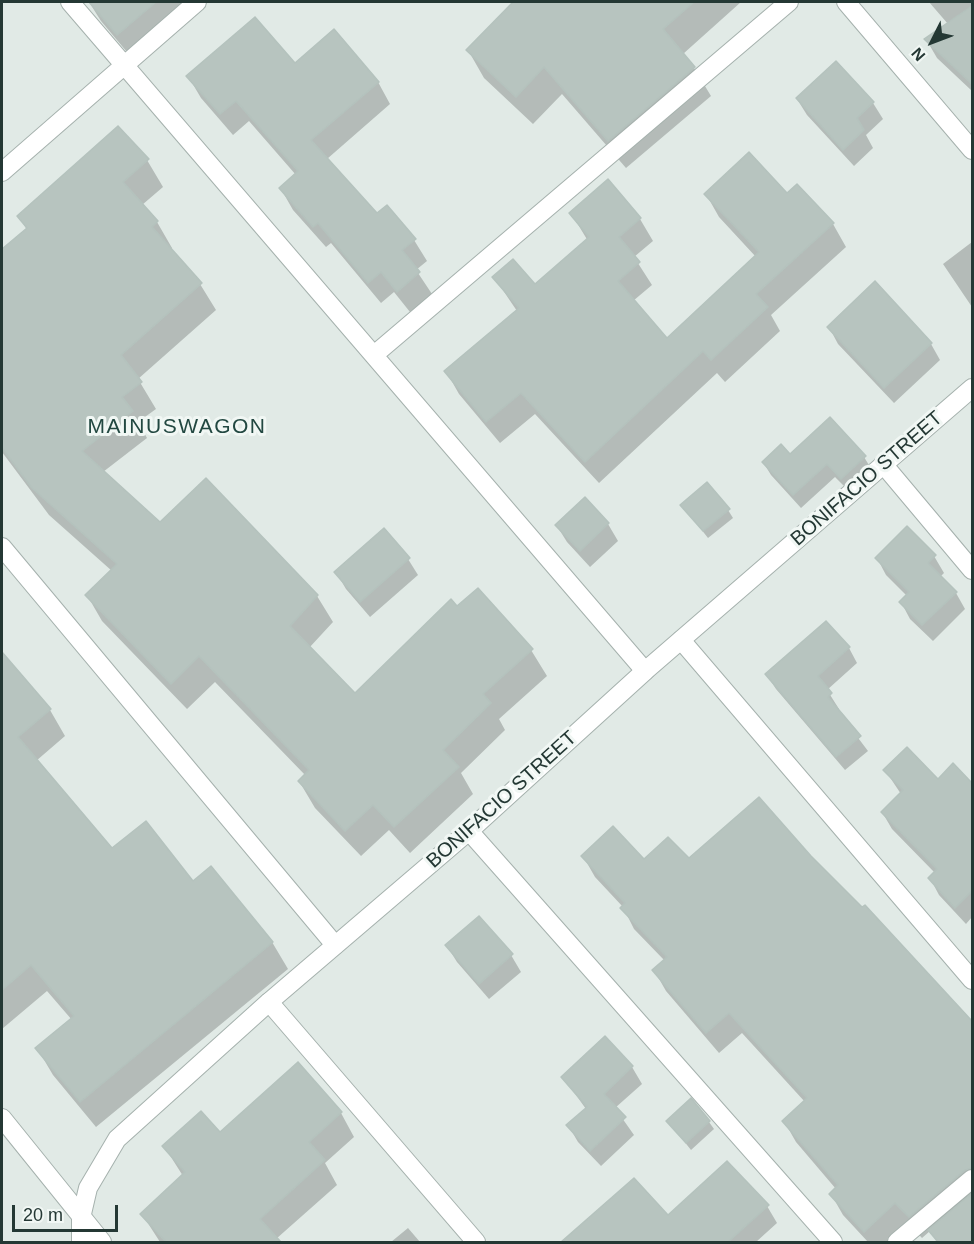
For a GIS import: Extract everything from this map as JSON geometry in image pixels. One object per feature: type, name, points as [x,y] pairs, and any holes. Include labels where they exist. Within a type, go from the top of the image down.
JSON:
[{"type":"street","points":[[70,2],[645,671]]},
{"type":"street","points":[[2,172],[197,2]]},
{"type":"street","points":[[374,355],[789,2]]},
{"type":"street","points":[[846,2],[972,150]]},
{"type":"street","name":"BONIFACIO STREET","points":[[81,1242],[81,1218],[88,1188],[117,1139],[268,1002],[469,831],[645,671],[972,388]]},
{"type":"street","points":[[884,464],[972,570]]},
{"type":"street","points":[[2,547],[335,945]]},
{"type":"street","points":[[681,640],[972,980]]},
{"type":"street","points":[[469,831],[832,1242]]},
{"type":"street","points":[[268,1002],[476,1242]]},
{"type":"street","points":[[2,1118],[102,1242]]},
{"type":"street","points":[[897,1242],[972,1179]]},
{"type":"building","points":[[89,2],[156,2],[117,35]]},
{"type":"building","points":[[513,2],[694,2],[663,29],[695,67],[608,141],[544,67],[516,97],[466,50]]},
{"type":"building","points":[[972,6],[972,84],[924,39]]},
{"type":"building","points":[[255,17],[295,63],[334,29],[379,82],[311,140],[377,213],[387,205],[416,239],[402,250],[420,272],[397,292],[381,272],[368,283],[318,223],[313,227],[279,188],[298,171],[236,101],[220,114],[186,76]]},
{"type":"building","points":[[836,61],[874,102],[857,118],[864,130],[843,150],[796,98]]},
{"type":"building","points":[[118,126],[149,159],[123,182],[158,221],[152,227],[202,283],[121,355],[142,382],[122,397],[133,411],[82,451],[160,522],[206,478],[318,595],[290,626],[355,693],[451,599],[457,606],[478,588],[533,649],[483,694],[491,703],[443,750],[459,767],[394,827],[373,805],[345,831],[298,781],[309,770],[199,656],[171,684],[85,595],[117,564],[32,488],[2,448],[2,249],[27,228],[17,216]]},
{"type":"building","points":[[749,152],[787,193],[797,184],[834,223],[756,294],[768,307],[711,360],[703,351],[585,462],[521,393],[486,422],[444,371],[519,308],[492,277],[513,259],[535,284],[589,237],[569,213],[608,179],[641,218],[619,237],[640,262],[618,281],[667,338],[759,252],[704,194]]},
{"type":"building","points":[[875,281],[932,343],[884,388],[827,327]]},
{"type":"building","points":[[830,417],[866,456],[841,479],[827,464],[793,495],[762,462],[781,444],[790,454]]},
{"type":"building","points":[[707,482],[730,509],[703,531],[680,505]]},
{"type":"building","points":[[585,497],[609,523],[580,551],[555,525]]},
{"type":"building","points":[[907,526],[936,555],[928,563],[957,592],[922,625],[899,602],[909,592],[875,558]]},
{"type":"building","points":[[384,528],[410,558],[360,602],[334,572]]},
{"type":"building","points":[[826,621],[850,647],[818,676],[832,693],[828,697],[861,736],[836,757],[765,674]]},
{"type":"building","points":[[2,652],[51,709],[18,737],[112,848],[146,821],[193,881],[211,866],[273,942],[80,1102],[35,1048],[74,1016],[31,965],[2,990]]},
{"type":"building","points":[[907,747],[938,779],[953,763],[972,783],[972,891],[955,908],[928,878],[937,869],[881,812],[903,790],[883,770]]},
{"type":"building","points":[[759,797],[811,856],[862,907],[865,905],[972,1021],[972,1168],[965,1170],[909,1217],[895,1203],[864,1232],[829,1194],[838,1185],[782,1121],[807,1098],[729,1013],[706,1033],[652,970],[667,957],[620,908],[625,903],[581,856],[613,826],[644,859],[668,837],[689,858]]},
{"type":"building","points":[[479,916],[513,954],[479,984],[445,945]]},
{"type":"building","points":[[605,1036],[633,1066],[604,1094],[626,1117],[590,1151],[566,1125],[587,1107],[561,1077]]},
{"type":"building","points":[[298,1062],[342,1112],[309,1142],[325,1160],[260,1219],[281,1242],[166,1242],[140,1214],[185,1172],[162,1146],[201,1111],[220,1132]]},
{"type":"building","points":[[691,1098],[710,1121],[686,1143],[666,1121]]},
{"type":"building","points":[[727,1161],[769,1205],[728,1242],[561,1242],[634,1178],[668,1215]]},
{"type":"building","points":[[972,1193],[972,1242],[938,1242],[928,1230]]},
{"type":"district","name":"MAINUSWAGON","points":[[177,427]]}]
